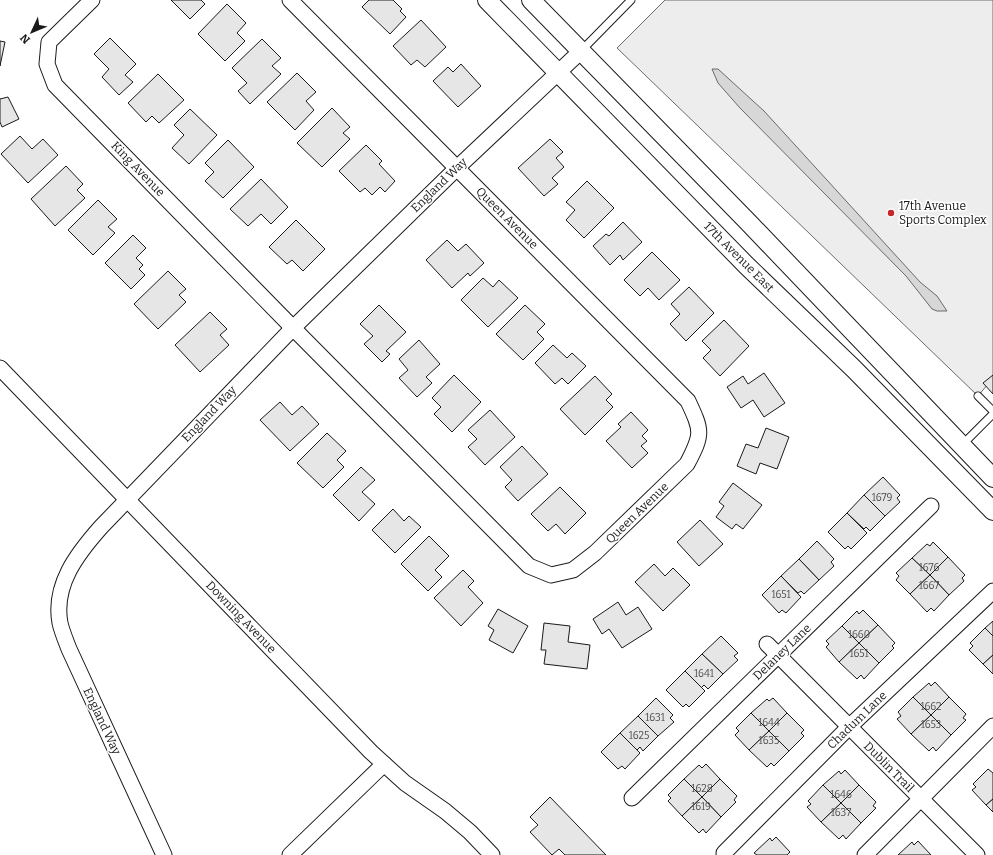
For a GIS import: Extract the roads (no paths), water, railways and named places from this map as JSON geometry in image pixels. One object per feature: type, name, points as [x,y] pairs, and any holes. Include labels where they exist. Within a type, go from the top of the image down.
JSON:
[{"type":"street","name":"King Avenue","points":[[92,0],[49,42],[47,64],[55,85],[293,328]]},
{"type":"street","points":[[290,0],[457,168]]},
{"type":"street","name":"17th Avenue East","points":[[487,0],[746,265],[854,370],[993,511]]},
{"type":"street","points":[[531,0],[750,223],[993,478]]},
{"type":"street","name":"England Way","points":[[164,855],[69,649],[60,623],[60,602],[68,569],[84,546],[127,499],[293,328],[457,168],[581,51]]},
{"type":"street","name":"Queen Avenue","points":[[293,328],[529,566],[551,575],[573,570],[595,553],[687,464],[697,446],[700,427],[688,401],[457,168]]},
{"type":"street","name":"Downing Avenue","points":[[0,368],[384,764],[405,783],[445,811],[470,832],[492,855]]},
{"type":"street","name":"Delaney Lane","points":[[632,798],[931,506]]},
{"type":"street","name":"Chadum Lane","points":[[724,853],[849,727],[993,591]]},
{"type":"street","name":"Dublin Trail","points":[[767,644],[977,855]]},
{"type":"street","points":[[865,855],[993,726]]},
{"type":"street","points":[[290,855],[384,764]]},
{"type":"lane","points":[[581,51],[631,0]]},
{"type":"lane","points":[[961,446],[993,413],[978,396]]},
{"type":"place","name":"17th Avenue Sports Complex","points":[[891,213]]}]
